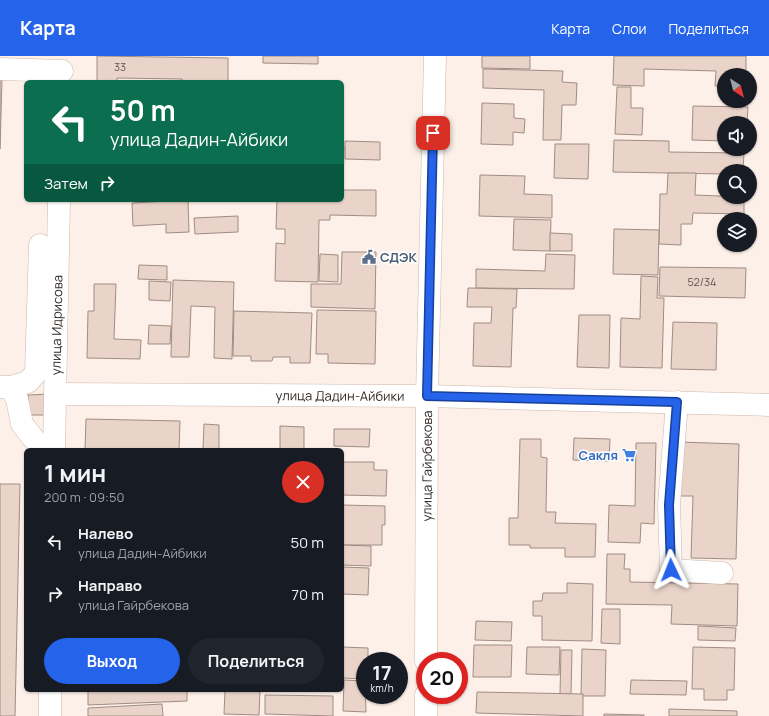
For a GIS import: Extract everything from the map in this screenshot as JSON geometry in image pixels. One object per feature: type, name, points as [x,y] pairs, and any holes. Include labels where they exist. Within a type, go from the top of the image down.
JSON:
[{"type":"street","name":"улица Гайрбекова","points":[[426,652],[427,396],[435,56]]},
{"type":"street","points":[[0,69],[62,70]]},
{"type":"street","name":"улица Идрисова","points":[[54,448],[59,202]]},
{"type":"street","points":[[5,387],[28,382],[36,373],[40,245]]},
{"type":"street","points":[[5,387],[17,399],[22,424],[42,448]]},
{"type":"street","name":"улица Дадин-Айбики","points":[[55,394],[427,396],[769,405]]},
{"type":"street","points":[[677,402],[669,505],[671,570],[722,573]]},
{"type":"street","points":[[50,692],[50,716]]},
{"type":"street","points":[[426,704],[426,716]]},
{"type":"building","points":[[97,56],[228,58],[228,80],[117,78],[117,80],[97,80]]},
{"type":"building","points":[[263,56],[318,56],[318,64],[263,63]]},
{"type":"building","points":[[482,56],[530,56],[530,69],[482,68]]},
{"type":"building","points":[[614,56],[746,56],[746,68],[717,68],[717,86],[715,86],[716,71],[644,69],[644,86],[613,85]]},
{"type":"building","points":[[483,69],[563,71],[562,82],[577,83],[576,105],[562,105],[561,140],[543,140],[544,90],[483,88]]},
{"type":"building","points":[[0,79],[2,79],[0,149]]},
{"type":"building","points":[[617,87],[631,87],[631,108],[643,108],[642,135],[615,134]]},
{"type":"building","points":[[482,103],[514,104],[514,118],[525,119],[524,133],[513,132],[513,145],[481,144]]},
{"type":"building","points":[[693,106],[748,108],[747,116],[717,116],[717,141],[692,140]]},
{"type":"building","points":[[614,140],[669,141],[669,152],[717,153],[717,156],[744,156],[743,164],[717,164],[717,174],[613,172]]},
{"type":"building","points":[[345,141],[380,142],[380,160],[345,159]]},
{"type":"building","points":[[555,144],[589,144],[588,179],[554,178]]},
{"type":"building","points":[[668,173],[696,173],[695,195],[717,196],[717,204],[744,204],[744,212],[693,213],[692,224],[681,224],[681,245],[659,244],[660,194],[667,194]]},
{"type":"building","points":[[480,175],[525,176],[524,194],[552,195],[552,218],[479,216]]},
{"type":"building","points":[[344,190],[376,190],[376,216],[330,215],[330,220],[319,220],[318,282],[275,281],[276,243],[285,244],[285,229],[276,229],[277,202],[344,202]]},
{"type":"building","points":[[188,202],[189,232],[166,233],[166,224],[133,226],[132,203]]},
{"type":"building","points":[[238,216],[238,232],[195,234],[194,218]]},
{"type":"building","points":[[514,219],[551,220],[550,251],[513,250]]},
{"type":"building","points":[[614,229],[659,230],[658,275],[613,274]]},
{"type":"building","points":[[550,233],[572,234],[572,251],[550,251]]},
{"type":"building","points":[[342,252],[376,252],[375,309],[311,307],[311,284],[341,284]]},
{"type":"building","points":[[320,254],[338,255],[338,282],[319,281]]},
{"type":"building","points":[[546,254],[575,255],[574,289],[476,288],[476,269],[545,271]]},
{"type":"building","points":[[139,265],[167,266],[167,280],[138,279]]},
{"type":"building","points":[[660,267],[746,268],[745,298],[659,296]]},
{"type":"building","points":[[641,276],[658,277],[657,298],[664,298],[662,368],[620,367],[621,318],[640,319]]},
{"type":"building","points":[[173,280],[234,282],[232,359],[214,358],[215,307],[191,306],[189,357],[171,357]]},
{"type":"building","points":[[149,281],[171,282],[170,301],[149,300]]},
{"type":"building","points":[[94,284],[116,284],[114,339],[141,340],[140,359],[87,358],[88,311],[94,311]]},
{"type":"building","points":[[468,288],[517,289],[516,308],[513,308],[511,367],[473,366],[474,323],[491,323],[492,307],[467,307]]},
{"type":"building","points":[[317,310],[376,311],[375,364],[328,363],[328,354],[316,354]]},
{"type":"building","points":[[234,311],[312,313],[310,363],[290,363],[290,357],[273,357],[272,361],[251,361],[251,356],[233,356]]},
{"type":"building","points":[[579,315],[610,315],[609,368],[577,367]]},
{"type":"building","points":[[673,322],[717,323],[716,370],[671,369]]},
{"type":"building","points":[[149,325],[171,326],[170,344],[148,344]]},
{"type":"building","points":[[50,394],[50,415],[28,415],[28,395]]},
{"type":"building","points":[[86,419],[180,421],[179,448],[85,448]]},
{"type":"building","points":[[204,424],[219,425],[219,448],[203,448]]},
{"type":"building","points":[[280,426],[304,427],[304,448],[280,448]]},
{"type":"building","points":[[334,429],[370,429],[369,447],[334,446]]},
{"type":"building","points":[[574,438],[610,439],[609,461],[573,460]]},
{"type":"building","points":[[520,439],[541,439],[541,457],[547,458],[546,512],[556,512],[555,523],[596,524],[595,557],[565,557],[565,548],[530,548],[530,545],[509,545],[509,518],[518,518]]},
{"type":"building","points":[[680,442],[739,444],[736,559],[691,558],[693,496],[679,496]]},
{"type":"building","points":[[636,443],[656,443],[654,524],[641,523],[640,543],[608,542],[609,505],[635,506]]},
{"type":"building","points":[[344,462],[374,462],[374,470],[387,470],[386,496],[344,495]]},
{"type":"building","points":[[0,484],[20,484],[15,716],[0,716]]},
{"type":"building","points":[[344,505],[385,506],[385,525],[382,525],[382,545],[344,545]]},
{"type":"building","points":[[344,545],[371,546],[371,566],[344,565]]},
{"type":"building","points":[[607,554],[625,554],[624,569],[630,569],[630,582],[738,584],[737,626],[671,624],[672,605],[606,604]]},
{"type":"building","points":[[344,567],[369,568],[368,595],[344,594]]},
{"type":"building","points":[[567,583],[593,584],[592,641],[542,640],[542,616],[533,616],[533,601],[542,601],[543,593],[567,593]]},
{"type":"building","points":[[602,609],[620,609],[620,644],[601,643]]},
{"type":"building","points":[[476,621],[512,622],[511,641],[475,640]]},
{"type":"building","points":[[698,626],[736,628],[735,641],[698,640]]},
{"type":"building","points":[[474,645],[512,645],[511,677],[473,677]]},
{"type":"building","points":[[344,647],[368,648],[368,652],[356,652],[356,679],[344,678]]},
{"type":"building","points":[[527,647],[560,647],[559,675],[526,674]]},
{"type":"building","points":[[693,647],[735,648],[734,690],[727,690],[727,700],[704,700],[704,689],[692,689]]},
{"type":"building","points":[[582,649],[606,650],[605,696],[581,696]]},
{"type":"building","points":[[561,650],[572,650],[571,694],[560,694]]},
{"type":"building","points":[[344,680],[356,681],[356,704],[366,704],[366,712],[343,711]]},
{"type":"building","points":[[631,680],[687,681],[686,695],[630,694]]},
{"type":"building","points":[[88,692],[187,692],[187,701],[88,705]]},
{"type":"building","points":[[225,692],[260,692],[259,715],[224,714]]},
{"type":"building","points":[[477,692],[583,694],[583,716],[476,713]]},
{"type":"building","points":[[265,695],[333,696],[333,716],[265,714]]},
{"type":"building","points":[[162,704],[163,716],[88,716],[88,708]]},
{"type":"building","points":[[669,709],[737,711],[737,716],[669,716]]},
{"type":"building","points":[[604,714],[644,715],[644,716],[604,716]]},
{"type":"place","name":"СДЭК","points":[[369,257]]},
{"type":"place","name":"Сакля","points":[[629,455]]},
{"type":"route","points":[[433,133],[427,396],[677,402],[669,505],[671,570]]}]
